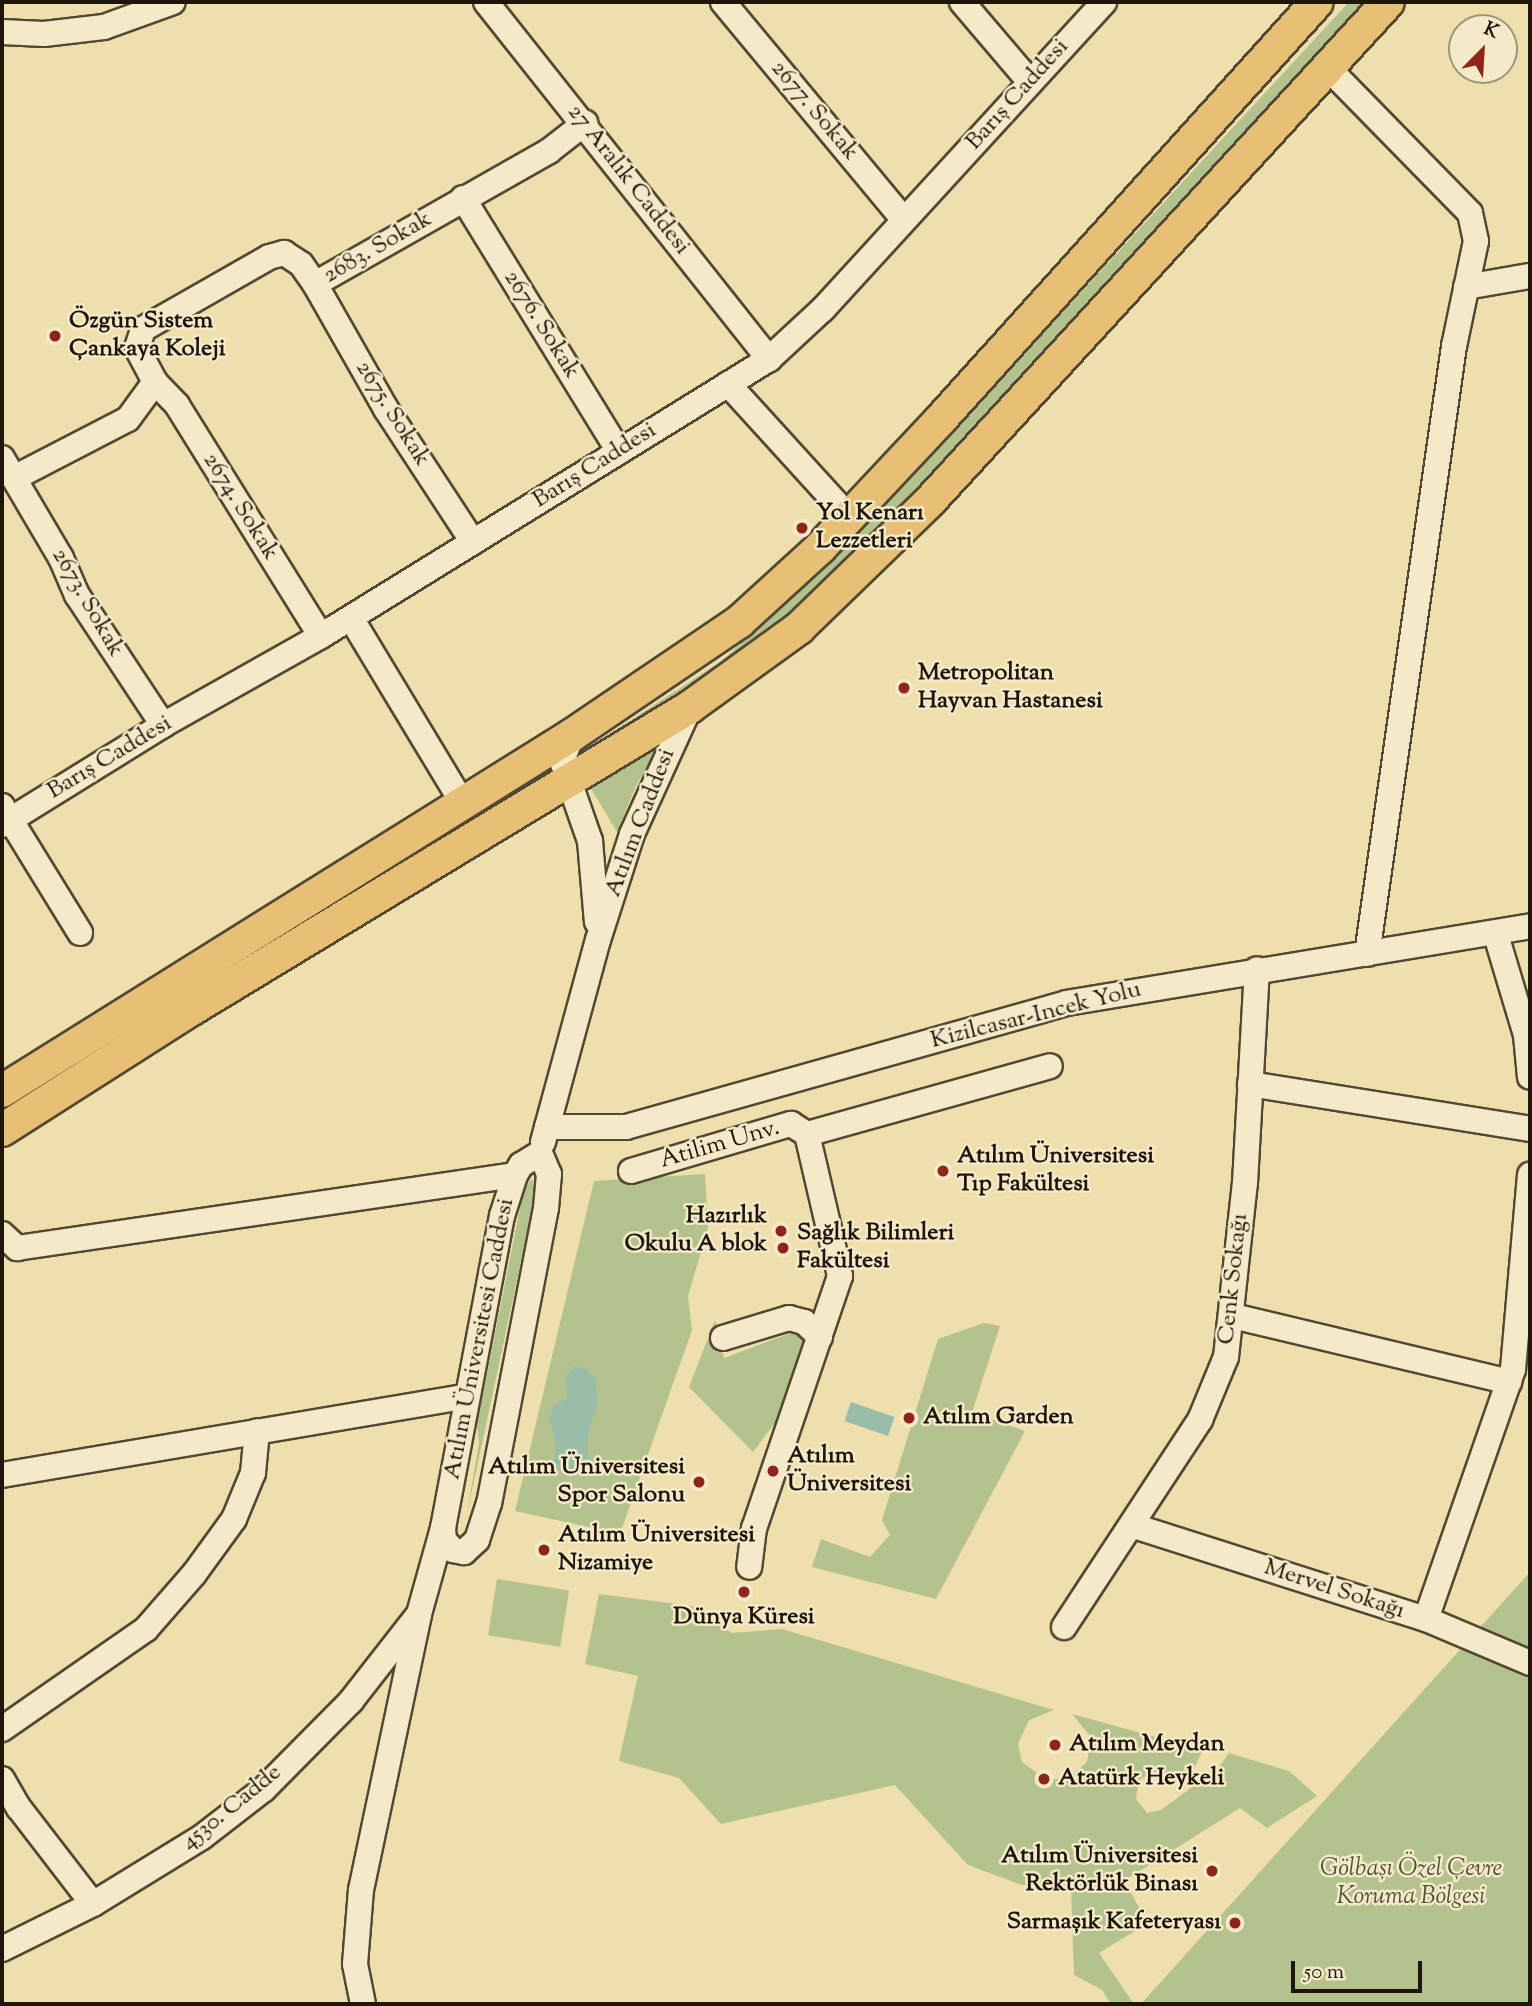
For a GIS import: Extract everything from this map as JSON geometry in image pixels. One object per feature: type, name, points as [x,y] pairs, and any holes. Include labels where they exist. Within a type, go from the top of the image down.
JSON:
[{"type":"main road","points":[[2,1091],[572,735],[739,622],[849,517],[1317,2]]},
{"type":"main road","points":[[2,1130],[192,1009],[569,783],[690,707],[799,628],[930,501],[1388,2]]},
{"type":"street","points":[[2,32],[44,34],[104,27],[173,2]]},
{"type":"street","name":"27 Aralık Caddesi","points":[[486,2],[769,359]]},
{"type":"street","name":"2677. Sokak","points":[[723,2],[904,220]]},
{"type":"street","points":[[962,2],[1030,82]]},
{"type":"street","name":"Barış Caddesi","points":[[5,817],[321,636],[769,359],[823,309],[1104,2]]},
{"type":"street","points":[[1328,68],[1470,213],[1476,241],[1466,286],[1367,954]]},
{"type":"street","name":"2683. Sokak","points":[[155,382],[137,348],[143,329],[269,257],[284,253],[301,264],[315,284],[549,151],[584,123]]},
{"type":"street","name":"2676. Sokak","points":[[463,198],[619,452]]},
{"type":"street","points":[[1466,286],[1530,275]]},
{"type":"street","name":"2675. Sokak","points":[[315,284],[386,409],[473,542]]},
{"type":"street","points":[[8,468],[128,419],[155,382]]},
{"type":"street","name":"2674. Sokak","points":[[155,382],[177,405],[321,636]]},
{"type":"street","points":[[728,384],[849,517]]},
{"type":"street","name":"2673. Sokak","points":[[8,468],[61,558],[77,595],[163,725]]},
{"type":"street","points":[[351,618],[463,804]]},
{"type":"street","name":"Atılım Caddesi","points":[[540,1153],[598,940],[632,834],[690,707]]},
{"type":"street","name":"Atılım Caddesi","points":[[572,735],[562,761],[596,872],[598,940]]},
{"type":"street","points":[[5,817],[80,933]]},
{"type":"street","name":"Kizilcasar-Incek Yolu","points":[[547,1127],[626,1127],[1067,1003],[1257,969],[1496,935],[1530,926]]},
{"type":"street","points":[[1496,935],[1528,1035],[1530,1077]]},
{"type":"street","name":"Cenk Sokağı","points":[[1064,1627],[1134,1526],[1200,1420],[1226,1357],[1233,1315],[1257,969]]},
{"type":"street","points":[[807,1134],[1051,1066]]},
{"type":"street","points":[[1250,1084],[1530,1129]]},
{"type":"street","name":"Atilim Unv.","points":[[631,1171],[791,1124],[807,1134],[840,1276],[778,1451],[754,1528],[749,1567]]},
{"type":"street","name":"Atılım Üniversitesi Caddesi","points":[[363,2004],[355,1964],[361,1890],[418,1614],[443,1528],[502,1216],[515,1175],[540,1153],[550,1174],[546,1208],[484,1522],[477,1540],[464,1552],[453,1550],[444,1540],[443,1528]]},
{"type":"street","points":[[2,1234],[17,1248],[515,1175]]},
{"type":"street","points":[[1426,1619],[1508,1382],[1530,1175]]},
{"type":"street","points":[[1233,1315],[1508,1382]]},
{"type":"street","points":[[723,1338],[789,1318],[804,1322],[820,1337]]},
{"type":"street","points":[[2,1475],[467,1396]]},
{"type":"street","points":[[2,1729],[146,1629],[194,1574],[234,1519],[253,1473],[257,1430]]},
{"type":"street","name":"Mervel Sokağı","points":[[1134,1526],[1426,1619],[1530,1662]]},
{"type":"street","name":"4530. Cadde","points":[[2,1949],[93,1904],[202,1837],[264,1789],[351,1701],[418,1614]]},
{"type":"street","points":[[2,1779],[19,1808],[93,1904]]},
{"type":"green space","points":[[1349,2],[1367,2],[846,567],[761,641],[619,732],[617,729],[720,662],[829,565]]},
{"type":"green space","points":[[662,739],[635,788],[617,832],[590,787]]},
{"type":"green space","points":[[705,1174],[708,1228],[688,1296],[692,1330],[620,1534],[515,1511],[594,1181]]},
{"type":"green space","points":[[532,1179],[537,1186],[467,1514],[479,1443],[477,1424],[524,1188]]},
{"type":"green space","points":[[715,1320],[724,1358],[801,1329],[806,1348],[784,1411],[753,1452],[689,1387]]},
{"type":"green space","points":[[984,1323],[1000,1326],[972,1412],[1025,1431],[936,1599],[812,1567],[821,1539],[870,1557],[890,1535],[882,1520],[938,1339]]},
{"type":"green space","name":"Gölbaşı Özel Çevre Koruma Bölgesi","points":[[1530,1572],[1530,2004],[1141,2004]]},
{"type":"green space","points":[[497,1579],[569,1590],[560,1647],[488,1635]]},
{"type":"green space","points":[[599,1594],[692,1606],[732,1633],[782,1629],[1054,1710],[1029,1720],[1018,1744],[1022,1762],[1045,1779],[1068,1779],[1087,1762],[1091,1737],[1072,1714],[1203,1750],[1194,1768],[1174,1778],[1152,1773],[1139,1780],[1136,1799],[1147,1813],[1161,1810],[1219,1767],[1229,1753],[1289,1771],[1317,1796],[1267,1828],[1240,1808],[1124,1881],[1148,1923],[1099,1953],[1134,2004],[1111,2004],[1102,1990],[1074,1975],[1071,1887],[1022,1885],[968,1865],[895,1785],[721,1824],[679,1778],[619,1761],[638,1676],[585,1664]]},
{"type":"shaded area","points":[[575,1366],[585,1368],[596,1380],[598,1404],[587,1436],[588,1463],[579,1474],[569,1475],[554,1465],[556,1442],[549,1417],[555,1404],[567,1399],[565,1377]]},
{"type":"shaded area","points":[[851,1402],[894,1417],[888,1436],[844,1421]]},
{"type":"place","name":"Özgün Sistem Çankaya Koleji","points":[[55,336]]},
{"type":"place","name":"Yol Kenarı Lezzetleri","points":[[802,528]]},
{"type":"place","name":"Metropolitan Hayvan Hastanesi","points":[[904,688]]},
{"type":"place","name":"Atılım Üniversitesi Tıp Fakültesi","points":[[943,1171]]},
{"type":"place","name":"Hazırlık Okulu A blok","points":[[781,1231]]},
{"type":"place","name":"Sağlık Bilimleri Fakültesi","points":[[783,1248]]},
{"type":"place","name":"Atılım Garden","points":[[909,1418]]},
{"type":"place","name":"Atılım Üniversitesi","points":[[773,1471]]},
{"type":"place","name":"Atılım Üniversitesi Spor Salonu","points":[[699,1482]]},
{"type":"place","name":"Atılım Üniversitesi Nizamiye","points":[[544,1550]]},
{"type":"place","name":"Dünya Küresi","points":[[744,1592]]},
{"type":"place","name":"Atılım Meydan","points":[[1055,1745]]},
{"type":"place","name":"Atatürk Heykeli","points":[[1044,1779]]},
{"type":"place","name":"Atılım Üniversitesi Rektörlük Binası","points":[[1212,1871]]},
{"type":"place","name":"Sarmaşık Kafeteryası","points":[[1235,1923]]}]
